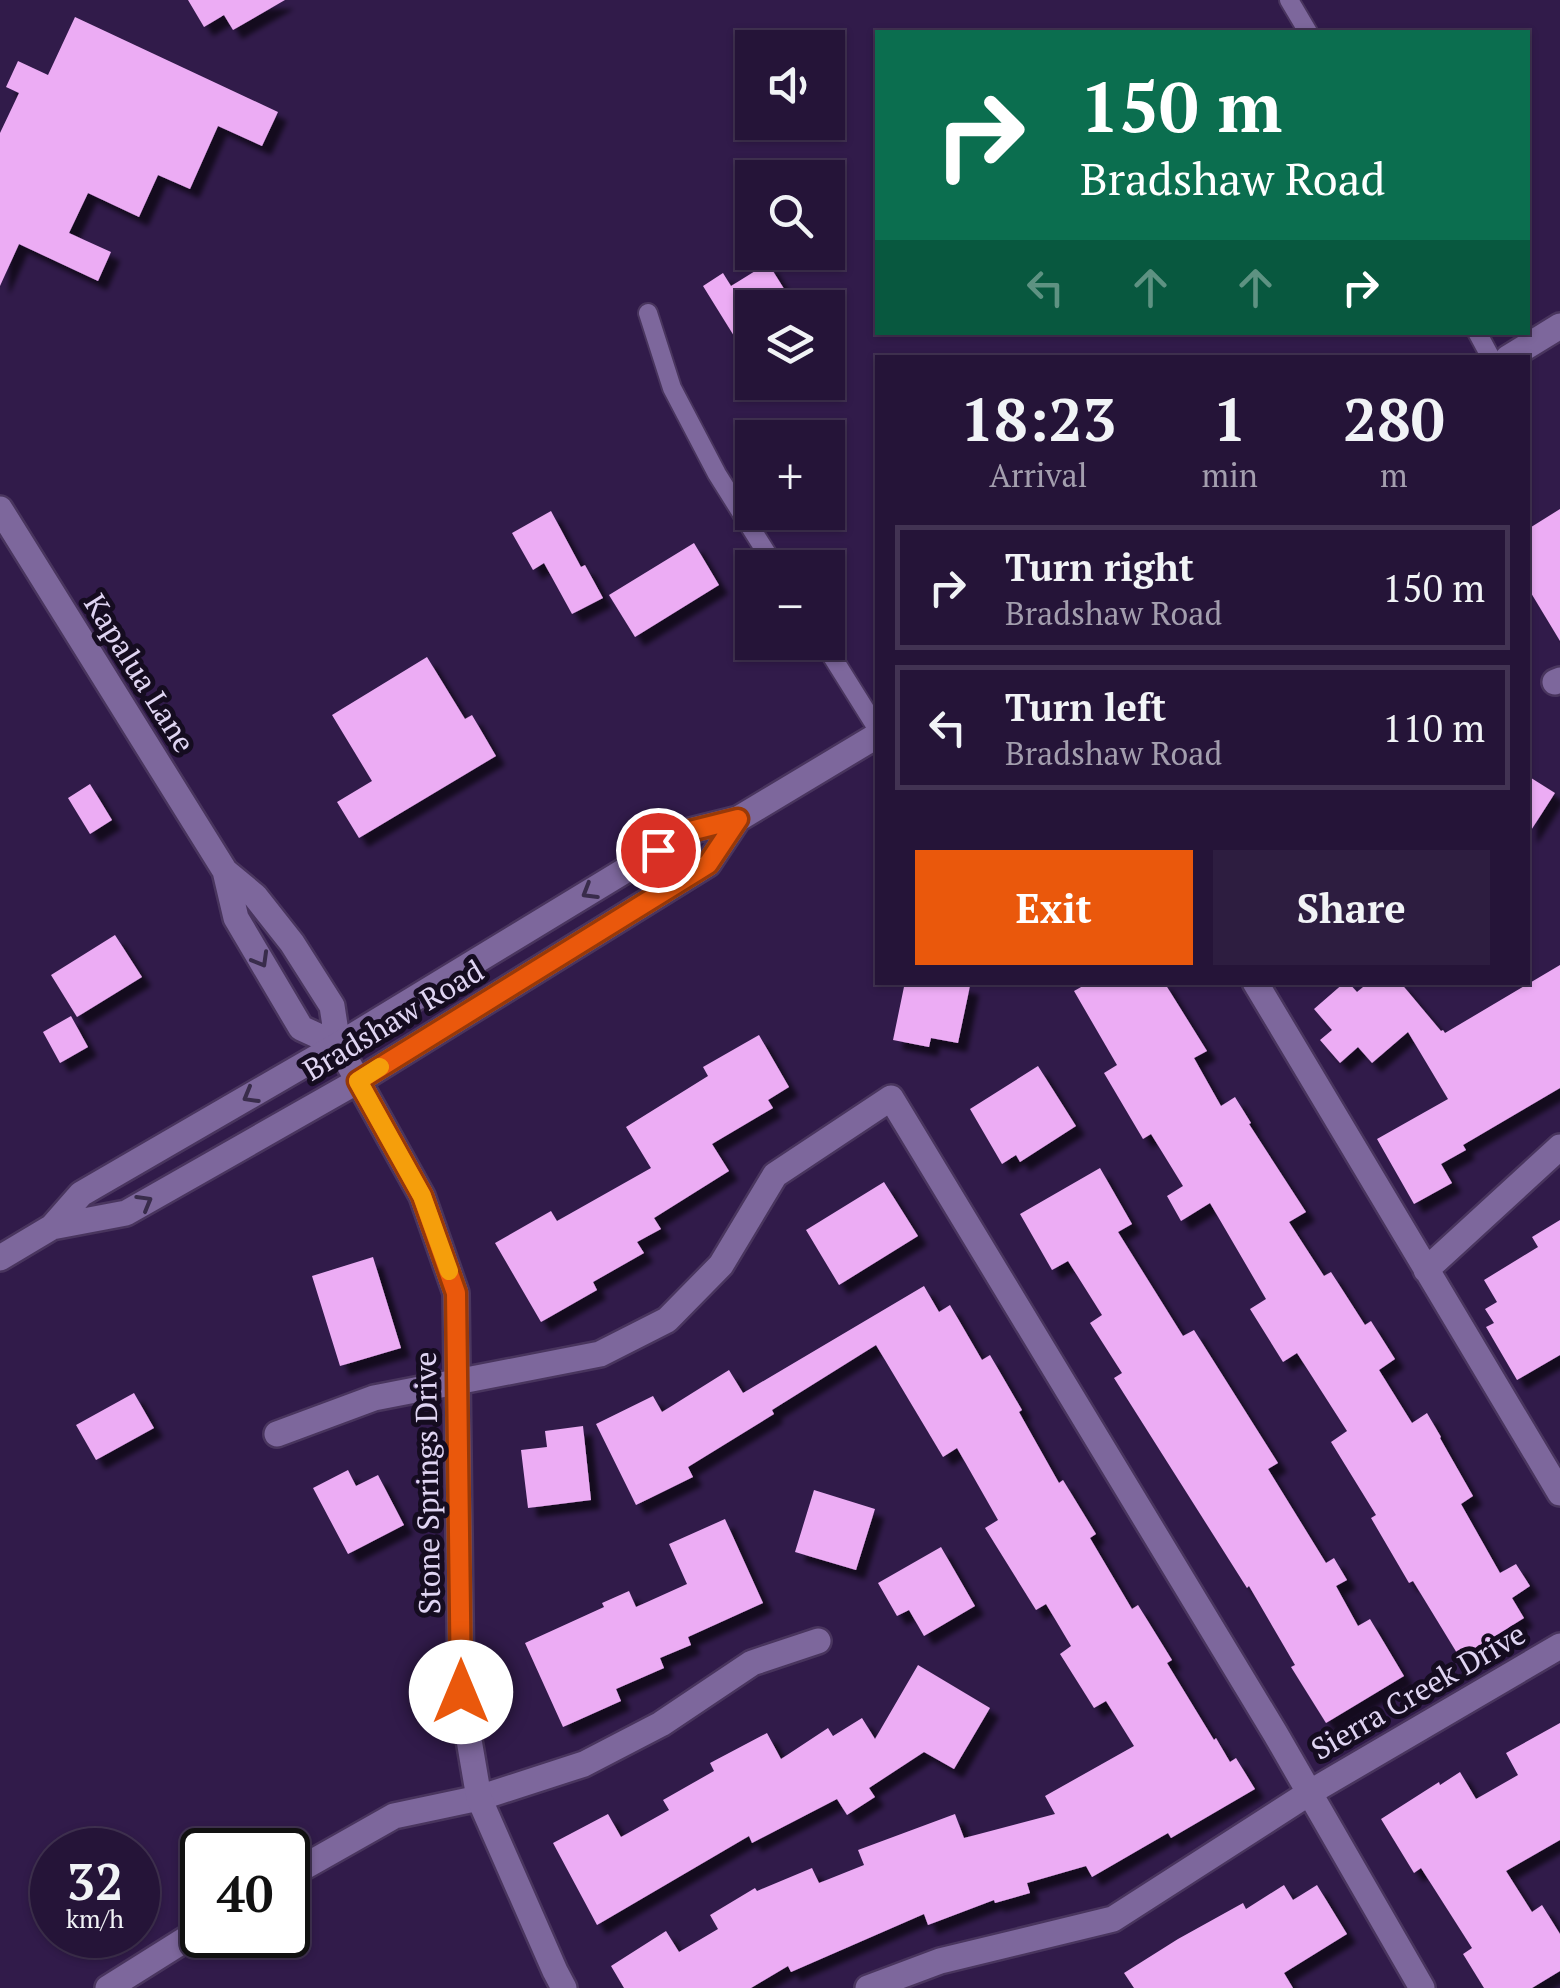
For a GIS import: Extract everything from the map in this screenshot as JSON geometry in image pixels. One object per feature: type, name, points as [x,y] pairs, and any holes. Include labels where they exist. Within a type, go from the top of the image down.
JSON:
[{"type":"street","points":[[1513,355],[1560,326]]},
{"type":"street","name":"Kapalua Lane","points":[[0,509],[225,871],[255,896],[292,942],[332,1006],[338,1045]]},
{"type":"street","name":"Bradshaw Road","points":[[0,1258],[52,1227],[81,1194],[338,1045],[690,831],[738,819],[875,735]]},
{"type":"street","name":"Bradshaw Road","points":[[52,1227],[126,1213],[358,1081],[708,864],[738,819]]},
{"type":"street","name":"Kapalua Lane","points":[[225,871],[236,918],[301,1028],[338,1045]]},
{"type":"street","points":[[1257,985],[1560,1493]]},
{"type":"street","name":"Stone Springs Drive","points":[[338,1045],[422,1196],[456,1293],[461,1692],[479,1798],[564,1988]]},
{"type":"street","points":[[277,1434],[374,1398],[600,1354],[667,1320],[721,1266],[775,1174],[891,1098],[1422,1988]]},
{"type":"street","points":[[1426,1270],[1560,1148]]},
{"type":"street","points":[[310,1864],[394,1816],[479,1798],[584,1764],[661,1724],[752,1663],[818,1640]]},
{"type":"street","name":"Sierra Creek Drive","points":[[868,1988],[940,1960],[1113,1919],[1309,1793],[1560,1646]]},
{"type":"street","points":[[108,1988],[180,1943]]},
{"type":"lane","points":[[1290,0],[1307,30]]},
{"type":"lane","points":[[648,313],[672,388],[717,474],[765,550]]},
{"type":"lane","points":[[834,660],[875,728]]},
{"type":"building","points":[[188,0],[285,0],[233,30],[224,15],[204,27]]},
{"type":"building","points":[[75,17],[278,112],[262,146],[218,126],[190,189],[158,175],[139,217],[88,193],[69,233],[111,252],[98,281],[19,244],[0,286],[0,133],[19,93],[6,87],[18,61],[48,75]]},
{"type":"building","points":[[757,270],[772,270],[785,290],[735,290],[735,338],[703,286],[723,273],[731,286]]},
{"type":"building","points":[[1560,509],[1560,641],[1530,591],[1530,528]]},
{"type":"building","points":[[551,511],[603,598],[572,614],[544,563],[533,570],[512,533]]},
{"type":"building","points":[[694,543],[719,585],[635,637],[609,595]]},
{"type":"building","points":[[427,657],[465,719],[472,715],[496,756],[359,838],[337,802],[372,781],[332,715]]},
{"type":"building","points":[[1530,777],[1555,793],[1530,832]]},
{"type":"building","points":[[90,784],[112,820],[90,834],[68,798]]},
{"type":"building","points":[[115,935],[142,977],[77,1017],[51,975]]},
{"type":"building","points":[[1560,965],[1560,1088],[1463,1145],[1466,1150],[1441,1164],[1452,1183],[1414,1204],[1377,1139],[1448,1099],[1408,1032],[1372,1063],[1358,1047],[1340,1063],[1320,1040],[1332,1030],[1314,1009],[1342,985],[1351,985],[1357,992],[1365,985],[1403,985],[1445,1033]]},
{"type":"building","points":[[904,985],[970,986],[958,1043],[931,1038],[929,1047],[893,1040]]},
{"type":"building","points":[[1085,985],[1166,985],[1207,1051],[1194,1058],[1221,1106],[1235,1097],[1306,1212],[1289,1222],[1324,1276],[1331,1272],[1365,1325],[1371,1321],[1395,1359],[1379,1370],[1412,1423],[1427,1413],[1441,1437],[1473,1496],[1461,1504],[1500,1573],[1516,1564],[1530,1586],[1512,1598],[1524,1618],[1460,1658],[1413,1581],[1409,1583],[1371,1518],[1376,1515],[1331,1442],[1347,1431],[1297,1353],[1283,1362],[1250,1309],[1266,1299],[1210,1203],[1181,1221],[1167,1196],[1183,1186],[1151,1134],[1143,1139],[1104,1073],[1117,1065],[1074,991]]},
{"type":"building","points":[[71,1016],[88,1047],[60,1063],[43,1032]]},
{"type":"building","points":[[759,1035],[789,1087],[768,1100],[773,1108],[712,1144],[729,1171],[654,1218],[661,1229],[637,1242],[644,1253],[593,1282],[597,1290],[541,1322],[495,1243],[551,1211],[557,1221],[651,1168],[626,1127],[708,1076],[703,1067]]},
{"type":"building","points":[[1038,1066],[1076,1126],[1020,1162],[1016,1155],[1002,1164],[970,1109]]},
{"type":"building","points":[[1100,1168],[1132,1224],[1118,1232],[1183,1336],[1194,1330],[1278,1463],[1268,1469],[1326,1563],[1334,1558],[1347,1580],[1336,1586],[1358,1626],[1370,1619],[1404,1676],[1326,1723],[1291,1667],[1295,1665],[1249,1586],[1114,1378],[1122,1373],[1090,1323],[1102,1315],[1068,1261],[1052,1270],[1020,1214]]},
{"type":"building","points":[[884,1182],[918,1236],[839,1285],[806,1230]]},
{"type":"building","points":[[1560,1220],[1560,1355],[1517,1380],[1486,1327],[1494,1323],[1485,1309],[1497,1302],[1484,1280],[1538,1247],[1532,1237]]},
{"type":"building","points":[[373,1257],[401,1348],[340,1366],[312,1276]]},
{"type":"building","points":[[924,1286],[939,1312],[950,1305],[982,1360],[990,1355],[1059,1483],[1063,1480],[1096,1534],[1090,1538],[1132,1609],[1138,1605],[1172,1660],[1167,1663],[1214,1740],[1230,1762],[1236,1758],[1255,1789],[1171,1838],[1168,1833],[1092,1877],[1086,1866],[1027,1883],[1030,1893],[995,1903],[994,1900],[928,1925],[924,1914],[791,1972],[788,1966],[751,1988],[624,1988],[611,1966],[666,1931],[679,1952],[718,1929],[710,1915],[755,1888],[757,1891],[812,1868],[819,1883],[864,1865],[858,1850],[955,1814],[964,1838],[1055,1814],[1045,1796],[1134,1746],[1106,1701],[1094,1708],[1060,1654],[1071,1646],[1046,1604],[1036,1610],[985,1528],[998,1520],[957,1448],[943,1457],[876,1345],[688,1467],[693,1477],[636,1505],[596,1424],[653,1396],[662,1412],[729,1370],[743,1393]]},
{"type":"building","points":[[134,1393],[154,1428],[96,1460],[76,1425]]},
{"type":"building","points":[[583,1426],[591,1500],[528,1508],[521,1450],[547,1447],[545,1431]]},
{"type":"building","points":[[348,1470],[356,1486],[378,1475],[404,1525],[348,1554],[313,1488]]},
{"type":"building","points":[[814,1490],[875,1509],[856,1570],[795,1552]]},
{"type":"building","points":[[725,1519],[763,1603],[688,1637],[691,1645],[660,1658],[664,1668],[616,1689],[621,1701],[563,1727],[525,1643],[604,1607],[602,1603],[629,1591],[636,1607],[687,1584],[669,1544]]},
{"type":"building","points":[[941,1547],[975,1606],[924,1636],[909,1610],[897,1616],[878,1583]]},
{"type":"building","points":[[918,1665],[990,1708],[954,1769],[924,1752],[869,1788],[875,1797],[847,1815],[837,1799],[752,1843],[749,1836],[597,1925],[553,1843],[608,1814],[621,1837],[669,1810],[663,1800],[714,1771],[710,1763],[767,1733],[781,1759],[828,1728],[833,1736],[862,1718],[875,1739]]},
{"type":"building","points":[[1560,1723],[1560,1840],[1506,1871],[1532,1912],[1542,1905],[1560,1934],[1560,1971],[1532,1988],[1484,1988],[1463,1954],[1472,1948],[1421,1868],[1414,1873],[1381,1819],[1460,1772],[1476,1799],[1518,1775],[1506,1753]]},
{"type":"building","points":[[1284,1885],[1293,1900],[1317,1885],[1347,1934],[1284,1973],[1293,1988],[1134,1988],[1124,1973],[1243,1903],[1246,1909]]},
{"type":"slow traffic","points":[[380,1067],[358,1081],[422,1196],[449,1271]]},
{"type":"route","points":[[461,1692],[456,1293],[422,1196],[358,1081],[708,864],[738,819],[690,831],[658,850]]}]
